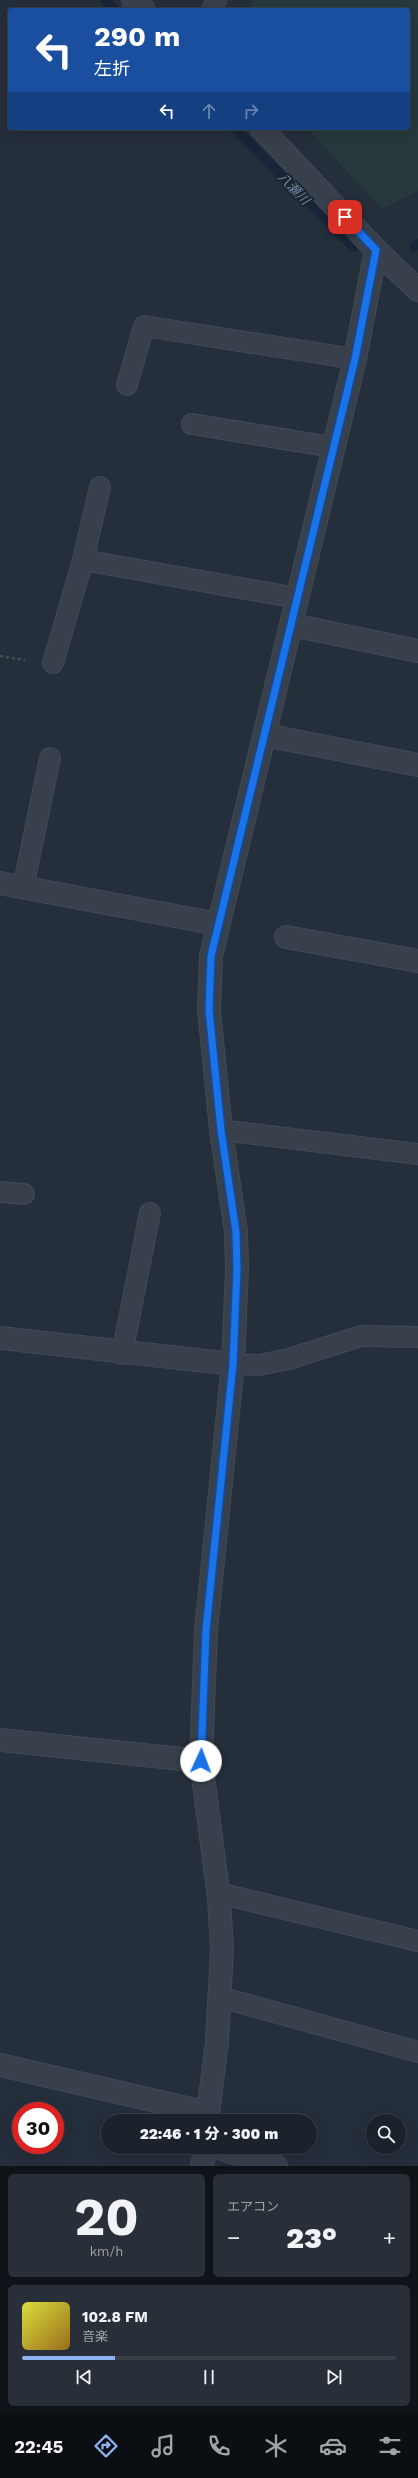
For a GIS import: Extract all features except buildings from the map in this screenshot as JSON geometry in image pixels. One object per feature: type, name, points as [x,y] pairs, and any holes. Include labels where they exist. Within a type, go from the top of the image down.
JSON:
[{"type":"street","points":[[133,0],[142,8]]},
{"type":"street","points":[[263,130],[376,250],[418,290]]},
{"type":"street","points":[[208,2114],[217,2042],[222,1950],[218,1893],[201,1761],[206,1630],[233,1364],[237,1269],[236,1232],[221,1130],[209,1010],[211,956],[292,625],[332,446],[355,359],[376,250]]},
{"type":"street","points":[[292,625],[418,651]]},
{"type":"street","points":[[265,735],[418,765]]},
{"type":"street","points":[[0,883],[218,924]]},
{"type":"street","points":[[286,937],[418,961]]},
{"type":"street","points":[[0,1338],[122,1354],[233,1364]]},
{"type":"street","points":[[0,1740],[201,1761]]},
{"type":"street","points":[[0,2065],[196,2114]]},
{"type":"street","points":[[202,2166],[205,2154]]},
{"type":"street","points":[[238,2154],[276,2166]]},
{"type":"lane","points":[[127,385],[144,326],[355,359]]},
{"type":"lane","points":[[192,424],[332,446]]},
{"type":"lane","points":[[53,664],[83,560],[100,487]]},
{"type":"lane","points":[[83,560],[297,598]]},
{"type":"lane","points":[[24,888],[50,758]]},
{"type":"lane","points":[[221,1130],[418,1154]]},
{"type":"lane","points":[[0,1192],[24,1194]]},
{"type":"lane","points":[[122,1354],[150,1212]]},
{"type":"lane","points":[[233,1364],[259,1365],[274,1362],[361,1336],[418,1338]]},
{"type":"lane","points":[[218,1893],[418,1941]]},
{"type":"lane","points":[[220,1997],[418,2052]]},
{"type":"shaded area","points":[[253,0],[418,0],[418,191],[382,209],[309,130],[410,130],[410,8],[249,8]]},
{"type":"waterway","name":"八瀬川","points":[[105,0],[113,8]]},
{"type":"waterway","name":"八瀬川","points":[[236,130],[354,247]]},
{"type":"waterway","name":"八瀬川","points":[[414,247],[418,244]]},
{"type":"route","points":[[201,1761],[206,1630],[233,1364],[237,1269],[236,1232],[221,1130],[209,1010],[211,956],[292,625],[332,446],[355,359],[376,250],[345,217]]}]
